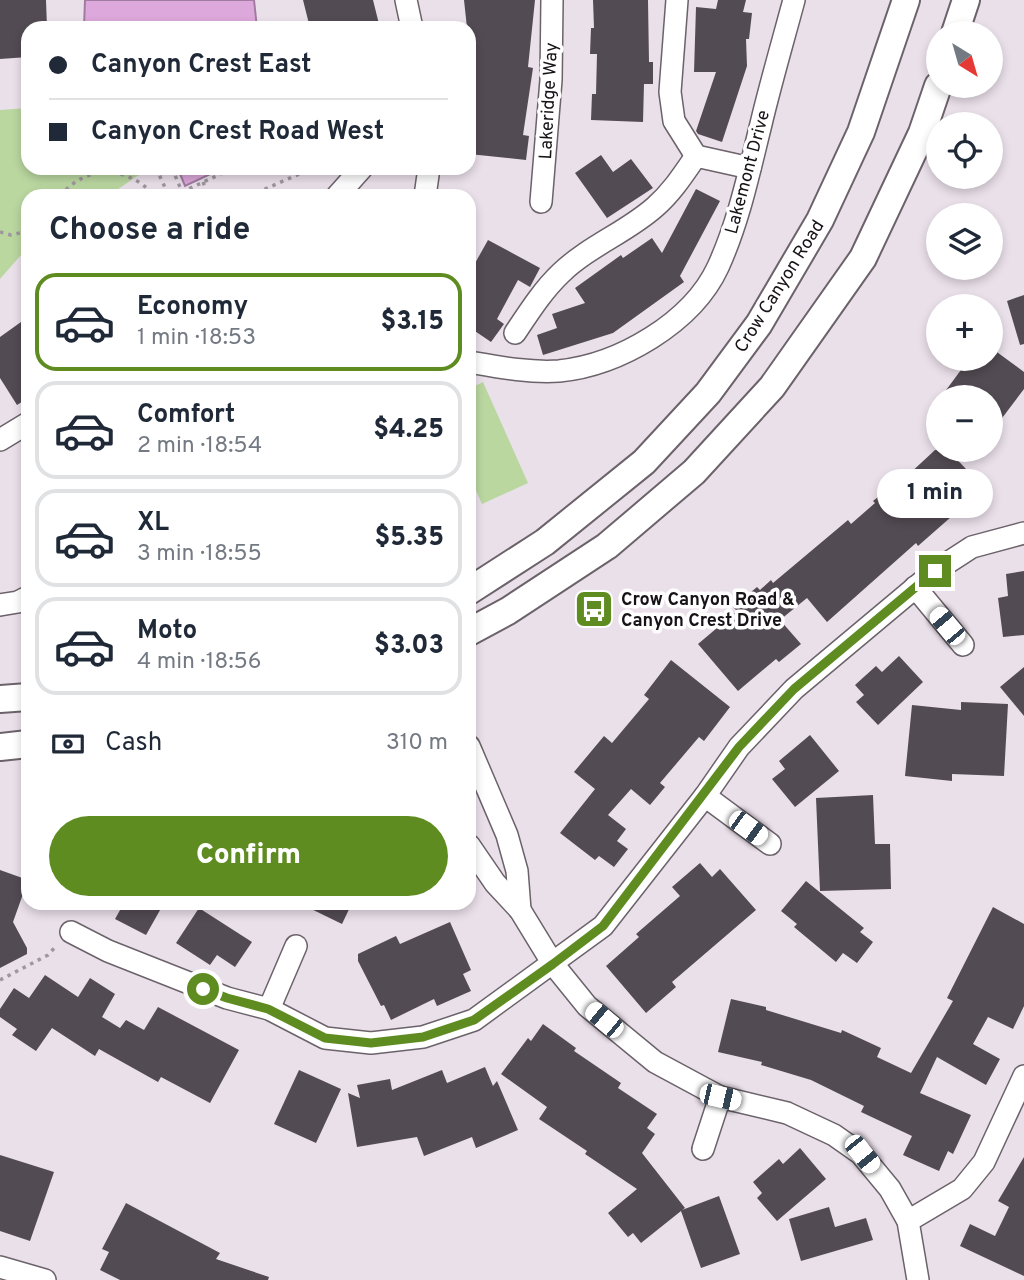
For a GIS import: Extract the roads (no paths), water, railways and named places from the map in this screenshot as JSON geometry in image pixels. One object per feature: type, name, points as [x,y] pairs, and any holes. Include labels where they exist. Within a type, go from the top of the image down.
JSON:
[{"type":"main road","name":"Crow Canyon Road","points":[[476,586],[545,542],[644,462],[716,383],[759,324],[821,220],[862,132],[906,0]]},
{"type":"main road","points":[[959,21],[966,0]]},
{"type":"main road","points":[[476,628],[508,611],[607,545],[694,472],[772,387],[863,258],[922,134],[934,98]]},
{"type":"main road","points":[[0,699],[21,698]]},
{"type":"main road","points":[[0,747],[21,745]]},
{"type":"street","points":[[407,0],[411,21]]},
{"type":"street","name":"Lakeridge Way","points":[[541,202],[551,80],[552,0]]},
{"type":"street","points":[[677,0],[670,92],[674,121],[696,156],[750,168]]},
{"type":"street","name":"Lakemont Drive","points":[[476,363],[517,370],[558,371],[591,366],[632,351],[667,327],[695,300],[717,270],[737,221],[794,0]]},
{"type":"street","points":[[515,333],[537,300],[561,273],[586,251],[653,209],[675,187],[696,156]]},
{"type":"street","points":[[343,189],[356,175]]},
{"type":"street","points":[[0,440],[21,427]]},
{"type":"street","points":[[71,932],[107,951],[227,998],[268,1009],[325,1038],[371,1043],[423,1037],[474,1020],[603,926],[705,796],[739,747],[794,689],[915,587],[972,547],[1024,533]]},
{"type":"street","points":[[915,587],[963,645]]},
{"type":"street","points":[[0,605],[21,600]]},
{"type":"street","points":[[476,762],[507,835],[517,871],[520,910]]},
{"type":"street","points":[[705,796],[771,844]]},
{"type":"street","points":[[476,855],[495,883],[520,910],[553,964],[587,1006],[655,1062],[720,1097],[787,1113],[834,1135],[862,1154],[890,1189],[908,1222],[918,1280]]},
{"type":"street","points":[[268,1009],[296,946]]},
{"type":"street","points":[[908,1222],[962,1189],[984,1162],[1024,1076]]},
{"type":"street","points":[[703,1149],[720,1097]]},
{"type":"street","points":[[0,1266],[45,1280]]},
{"type":"place","name":"Crow Canyon Road & Canyon Crest Drive","points":[[594,609]]}]
